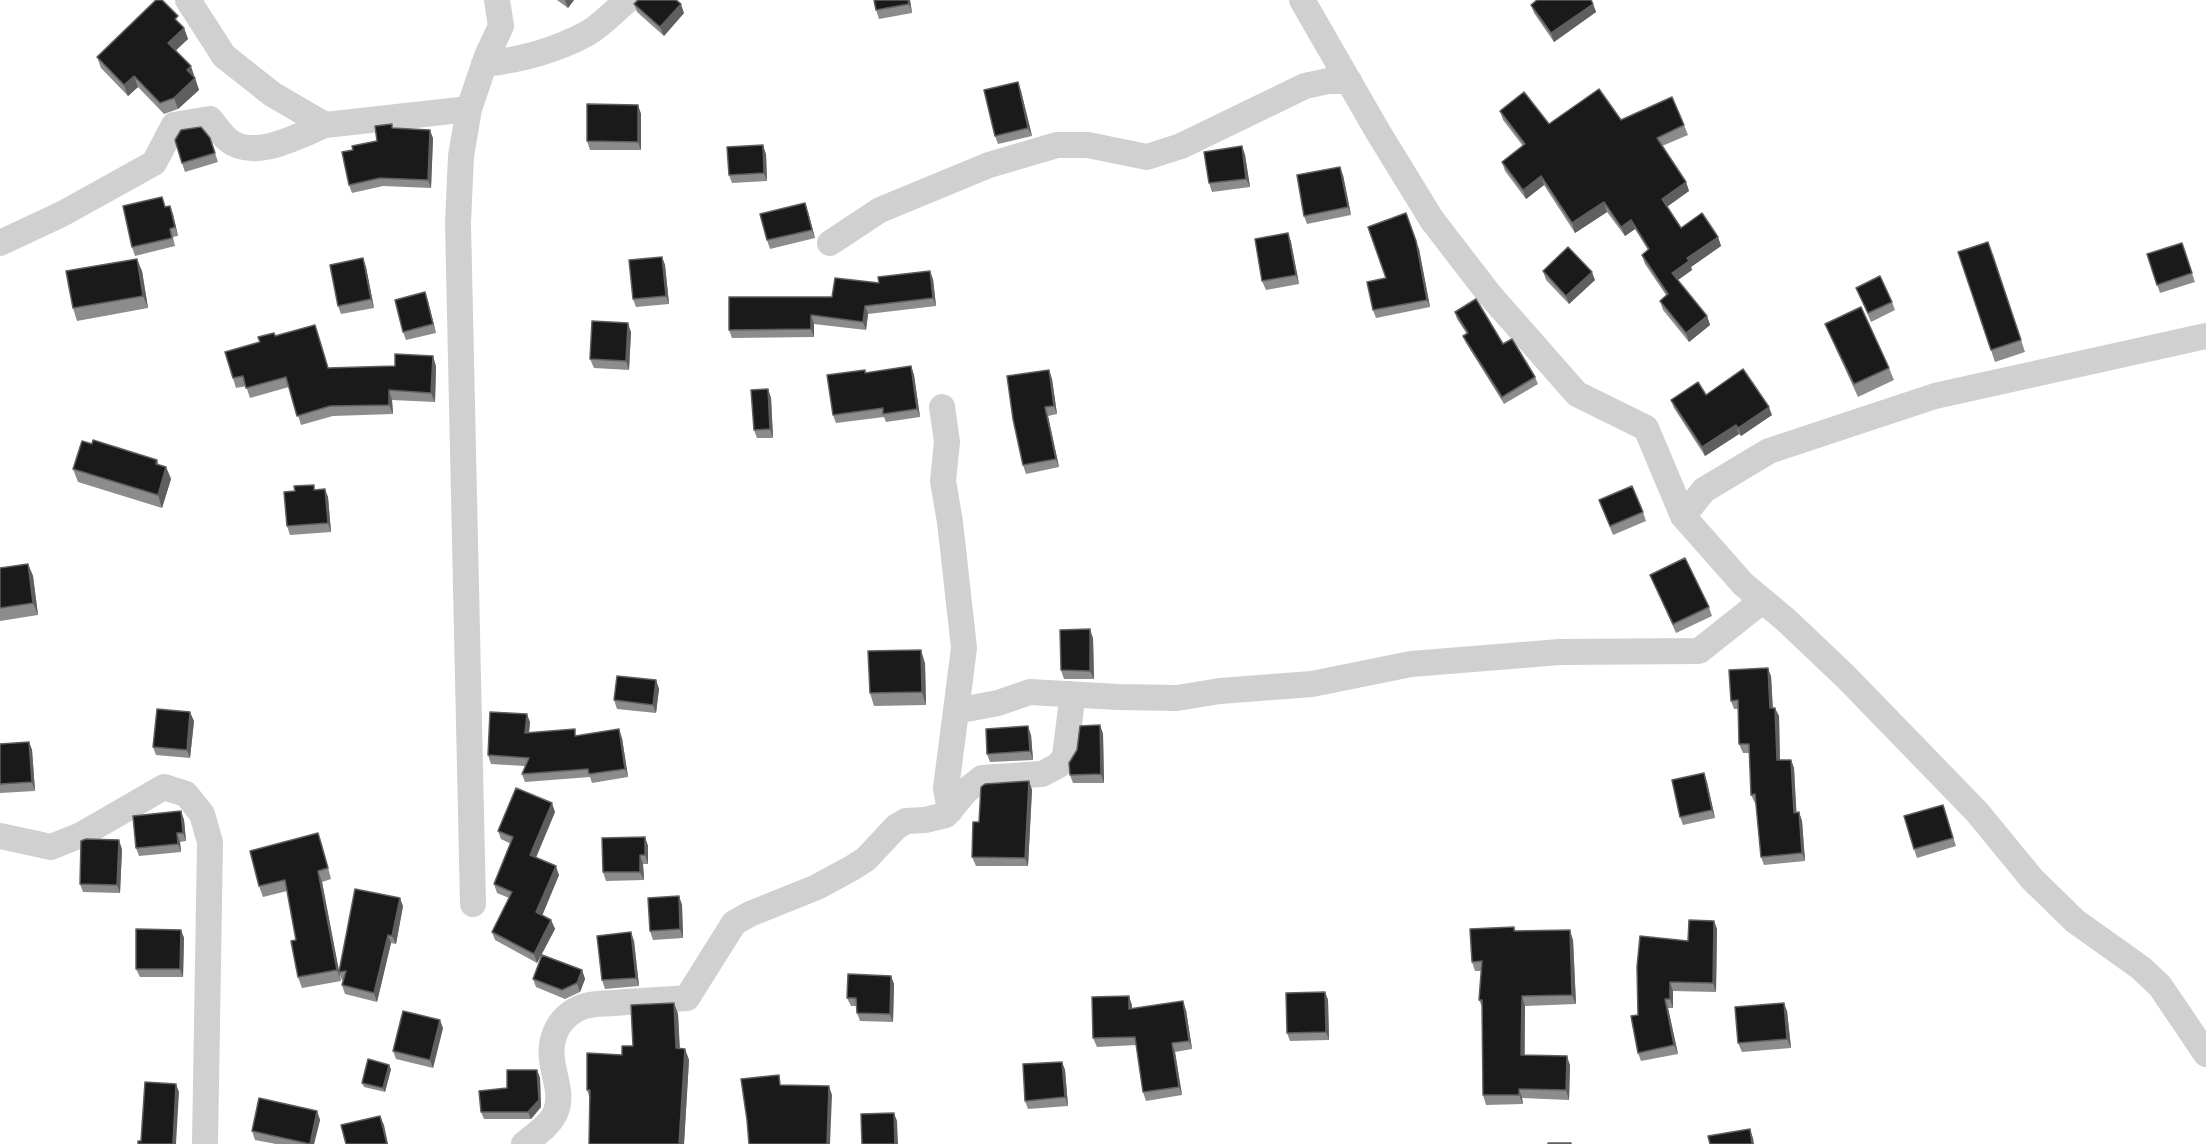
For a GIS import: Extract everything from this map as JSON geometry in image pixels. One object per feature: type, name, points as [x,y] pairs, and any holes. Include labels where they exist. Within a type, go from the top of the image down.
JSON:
[{"type":"street","points":[[188,0],[224,56],[272,94],[325,125]]},
{"type":"street","points":[[473,904],[458,223],[461,156],[469,109],[484,64],[501,26],[497,0]]},
{"type":"street","points":[[484,64],[514,61],[550,51],[590,32],[628,0]]},
{"type":"street","points":[[1302,0],[1432,220],[1503,310],[1577,394],[1646,428],[1683,516],[1743,584],[1786,620],[1846,677],[1977,812],[2032,879],[2075,921],[2141,968],[2160,986],[2206,1054]]},
{"type":"street","points":[[830,243],[880,210],[989,165],[1057,145],[1088,145],[1147,157],[1181,146],[1305,86],[1328,81],[1349,81]]},
{"type":"street","points":[[0,243],[62,214],[154,163],[174,125],[210,119],[229,141],[256,150],[325,125],[469,109]]},
{"type":"street","points":[[1683,516],[1704,490],[1769,451],[1935,396],[2206,336]]},
{"type":"street","points":[[942,406],[947,442],[943,481],[950,522],[964,648],[946,788],[950,811]]},
{"type":"street","points":[[956,711],[998,703],[1029,692],[1178,698],[1220,691],[1312,684],[1411,664],[1560,652],[1699,651],[1762,601]]},
{"type":"street","points":[[524,1144],[544,1128],[556,1111],[557,1091],[551,1059],[552,1037],[561,1022],[574,1011],[584,1006],[599,1004],[687,998],[734,923],[750,914],[817,887],[852,868],[866,859],[896,827],[906,821],[946,815],[967,790],[981,778],[1042,774],[1059,765],[1065,756],[1071,708],[1070,694]]},
{"type":"street","points":[[0,836],[51,847],[81,835],[164,787],[186,794],[202,814],[210,842],[205,1144]]},
{"type":"building","points":[[156,0],[162,0],[178,16],[175,19],[184,28],[168,43],[191,66],[187,70],[195,78],[174,98],[160,103],[134,76],[124,85],[97,57]]},
{"type":"building","points":[[638,0],[676,0],[681,4],[660,27],[634,4]]},
{"type":"building","points":[[874,0],[908,0],[909,4],[876,10]]},
{"type":"building","points":[[1537,0],[1591,0],[1593,4],[1551,33],[1531,5]]},
{"type":"building","points":[[1018,82],[1028,128],[995,136],[984,90]]},
{"type":"building","points":[[1599,89],[1621,120],[1672,97],[1684,125],[1657,138],[1686,182],[1662,199],[1681,228],[1702,213],[1718,237],[1687,258],[1689,261],[1672,273],[1707,316],[1686,333],[1660,301],[1668,294],[1642,255],[1649,249],[1631,220],[1621,227],[1604,202],[1572,223],[1541,176],[1523,190],[1502,162],[1525,144],[1500,111],[1524,92],[1549,124]]},
{"type":"building","points":[[587,104],[638,105],[638,142],[587,141]]},
{"type":"building","points":[[392,124],[392,128],[430,130],[428,180],[380,178],[349,185],[342,152],[353,150],[352,146],[377,141],[375,126]]},
{"type":"building","points":[[201,127],[210,138],[215,153],[182,163],[175,140],[181,130]]},
{"type":"building","points":[[763,145],[764,173],[729,175],[727,147]]},
{"type":"building","points":[[1242,146],[1246,179],[1209,183],[1204,152]]},
{"type":"building","points":[[1340,167],[1348,207],[1304,216],[1297,175]]},
{"type":"building","points":[[162,197],[165,207],[170,206],[175,227],[170,229],[172,238],[132,247],[123,206]]},
{"type":"building","points":[[805,203],[812,230],[767,240],[760,214]]},
{"type":"building","points":[[1406,213],[1416,241],[1427,300],[1373,310],[1367,282],[1386,278],[1368,227]]},
{"type":"building","points":[[1288,233],[1296,275],[1262,281],[1255,239]]},
{"type":"building","points":[[1988,242],[2021,340],[1991,350],[1958,252]]},
{"type":"building","points":[[2182,243],[2192,273],[2157,285],[2147,254]]},
{"type":"building","points":[[1568,247],[1592,272],[1566,296],[1543,271]]},
{"type":"building","points":[[662,257],[666,296],[633,299],[629,260]]},
{"type":"building","points":[[363,258],[371,299],[338,306],[330,265]]},
{"type":"building","points":[[137,259],[143,296],[73,308],[66,271]]},
{"type":"building","points":[[930,271],[933,298],[865,306],[863,322],[811,315],[811,329],[729,330],[729,297],[832,297],[835,278],[879,283],[878,277]]},
{"type":"building","points":[[1880,276],[1892,302],[1868,313],[1856,288]]},
{"type":"building","points":[[425,292],[433,324],[403,332],[395,300]]},
{"type":"building","points":[[1476,299],[1503,344],[1512,339],[1535,377],[1502,397],[1463,336],[1468,333],[1455,312]]},
{"type":"building","points":[[1861,307],[1889,368],[1854,384],[1825,324]]},
{"type":"building","points":[[592,321],[628,323],[626,361],[590,359]]},
{"type":"building","points":[[315,325],[328,368],[395,366],[395,354],[433,356],[431,393],[389,390],[389,405],[330,406],[297,416],[286,377],[246,388],[243,376],[233,378],[225,352],[260,342],[258,337],[274,333],[275,336]]},
{"type":"building","points":[[911,366],[917,409],[883,414],[883,408],[833,415],[827,375],[865,370],[865,373]]},
{"type":"building","points":[[1743,369],[1769,407],[1738,428],[1736,425],[1702,447],[1671,400],[1698,382],[1706,395]]},
{"type":"building","points":[[1049,370],[1054,406],[1045,407],[1056,459],[1023,465],[1007,376]]},
{"type":"building","points":[[768,389],[770,429],[754,430],[751,390]]},
{"type":"building","points":[[93,440],[157,460],[156,464],[166,467],[158,495],[73,469],[82,441],[92,444]]},
{"type":"building","points":[[314,485],[314,490],[325,489],[328,523],[287,526],[284,492],[295,491],[294,486]]},
{"type":"building","points":[[1632,486],[1643,512],[1610,526],[1599,500]]},
{"type":"building","points":[[1685,558],[1709,607],[1673,624],[1650,575]]},
{"type":"building","points":[[28,564],[33,603],[0,608],[0,568]]},
{"type":"building","points":[[1090,629],[1090,671],[1061,670],[1060,630]]},
{"type":"building","points":[[921,650],[922,692],[870,693],[868,651]]},
{"type":"building","points":[[1768,668],[1770,708],[1775,708],[1777,760],[1791,760],[1794,813],[1799,812],[1802,853],[1761,857],[1755,794],[1751,795],[1749,744],[1739,744],[1738,700],[1731,701],[1729,670]]},
{"type":"building","points":[[617,676],[656,680],[653,705],[614,700]]},
{"type":"building","points":[[157,709],[190,712],[187,750],[153,747]]},
{"type":"building","points":[[490,712],[527,714],[525,733],[575,729],[575,736],[619,729],[625,769],[589,774],[588,769],[522,774],[529,758],[488,755]]},
{"type":"building","points":[[1100,725],[1101,774],[1070,775],[1069,763],[1077,750],[1080,726]]},
{"type":"building","points":[[1028,726],[1030,751],[987,754],[986,729]]},
{"type":"building","points":[[29,742],[32,782],[0,784],[0,744]]},
{"type":"building","points":[[1704,773],[1712,810],[1680,817],[1672,780]]},
{"type":"building","points":[[1029,781],[1025,858],[972,857],[973,822],[979,822],[981,787],[985,784]]},
{"type":"building","points":[[516,788],[552,803],[530,855],[556,866],[536,912],[551,920],[534,954],[492,932],[512,892],[494,884],[513,837],[498,831]]},
{"type":"building","points":[[1943,805],[1953,838],[1914,849],[1904,816]]},
{"type":"building","points":[[181,811],[183,833],[177,833],[178,844],[136,848],[133,816]]},
{"type":"building","points":[[318,833],[328,868],[318,871],[337,970],[298,977],[291,941],[296,940],[285,880],[259,886],[250,851]]},
{"type":"building","points":[[645,837],[645,855],[640,855],[640,872],[603,872],[602,838]]},
{"type":"building","points":[[86,839],[119,840],[117,885],[80,884],[81,841]]},
{"type":"building","points":[[355,889],[400,898],[392,936],[388,935],[374,993],[342,985],[346,971],[339,972]]},
{"type":"building","points":[[679,896],[680,929],[650,931],[648,898]]},
{"type":"building","points":[[1689,920],[1714,921],[1713,983],[1670,982],[1670,999],[1665,999],[1674,1045],[1638,1053],[1631,1016],[1638,1015],[1637,967],[1640,936],[1688,941]]},
{"type":"building","points":[[1514,927],[1514,931],[1570,930],[1572,995],[1522,996],[1521,1055],[1567,1056],[1566,1090],[1519,1089],[1519,1095],[1483,1095],[1482,1000],[1479,1000],[1482,961],[1472,962],[1470,929]]},
{"type":"building","points":[[136,929],[181,930],[180,969],[136,969]]},
{"type":"building","points":[[631,932],[636,978],[602,980],[597,936]]},
{"type":"building","points":[[542,955],[582,970],[577,983],[562,990],[533,979]]},
{"type":"building","points":[[848,974],[891,976],[890,1014],[857,1013],[856,998],[847,998]]},
{"type":"building","points":[[1325,992],[1326,1032],[1287,1033],[1286,993]]},
{"type":"building","points":[[1129,996],[1129,1009],[1183,1001],[1189,1041],[1172,1043],[1179,1087],[1143,1092],[1135,1037],[1093,1038],[1092,997]]},
{"type":"building","points":[[674,1003],[676,1048],[685,1049],[679,1144],[589,1144],[590,1090],[587,1090],[587,1053],[622,1055],[622,1046],[633,1046],[631,1005]]},
{"type":"building","points":[[1784,1003],[1787,1039],[1738,1043],[1735,1007]]},
{"type":"building","points":[[403,1011],[440,1020],[430,1060],[393,1051]]},
{"type":"building","points":[[368,1059],[389,1065],[383,1088],[362,1083]]},
{"type":"building","points":[[1062,1062],[1065,1097],[1025,1101],[1023,1064]]},
{"type":"building","points":[[507,1070],[537,1070],[539,1100],[528,1112],[481,1112],[479,1091],[507,1088]]},
{"type":"building","points":[[779,1075],[780,1085],[829,1086],[827,1144],[749,1144],[741,1079]]},
{"type":"building","points":[[145,1082],[176,1084],[173,1144],[138,1144],[138,1141],[141,1141]]},
{"type":"building","points":[[259,1098],[317,1111],[310,1144],[252,1131]]},
{"type":"building","points":[[894,1113],[895,1144],[862,1144],[861,1114]]},
{"type":"building","points":[[380,1116],[387,1144],[346,1144],[341,1125]]},
{"type":"building","points":[[1750,1129],[1752,1144],[1710,1144],[1708,1136]]},
{"type":"building","points":[[1571,1143],[1571,1144],[1548,1144]]}]
